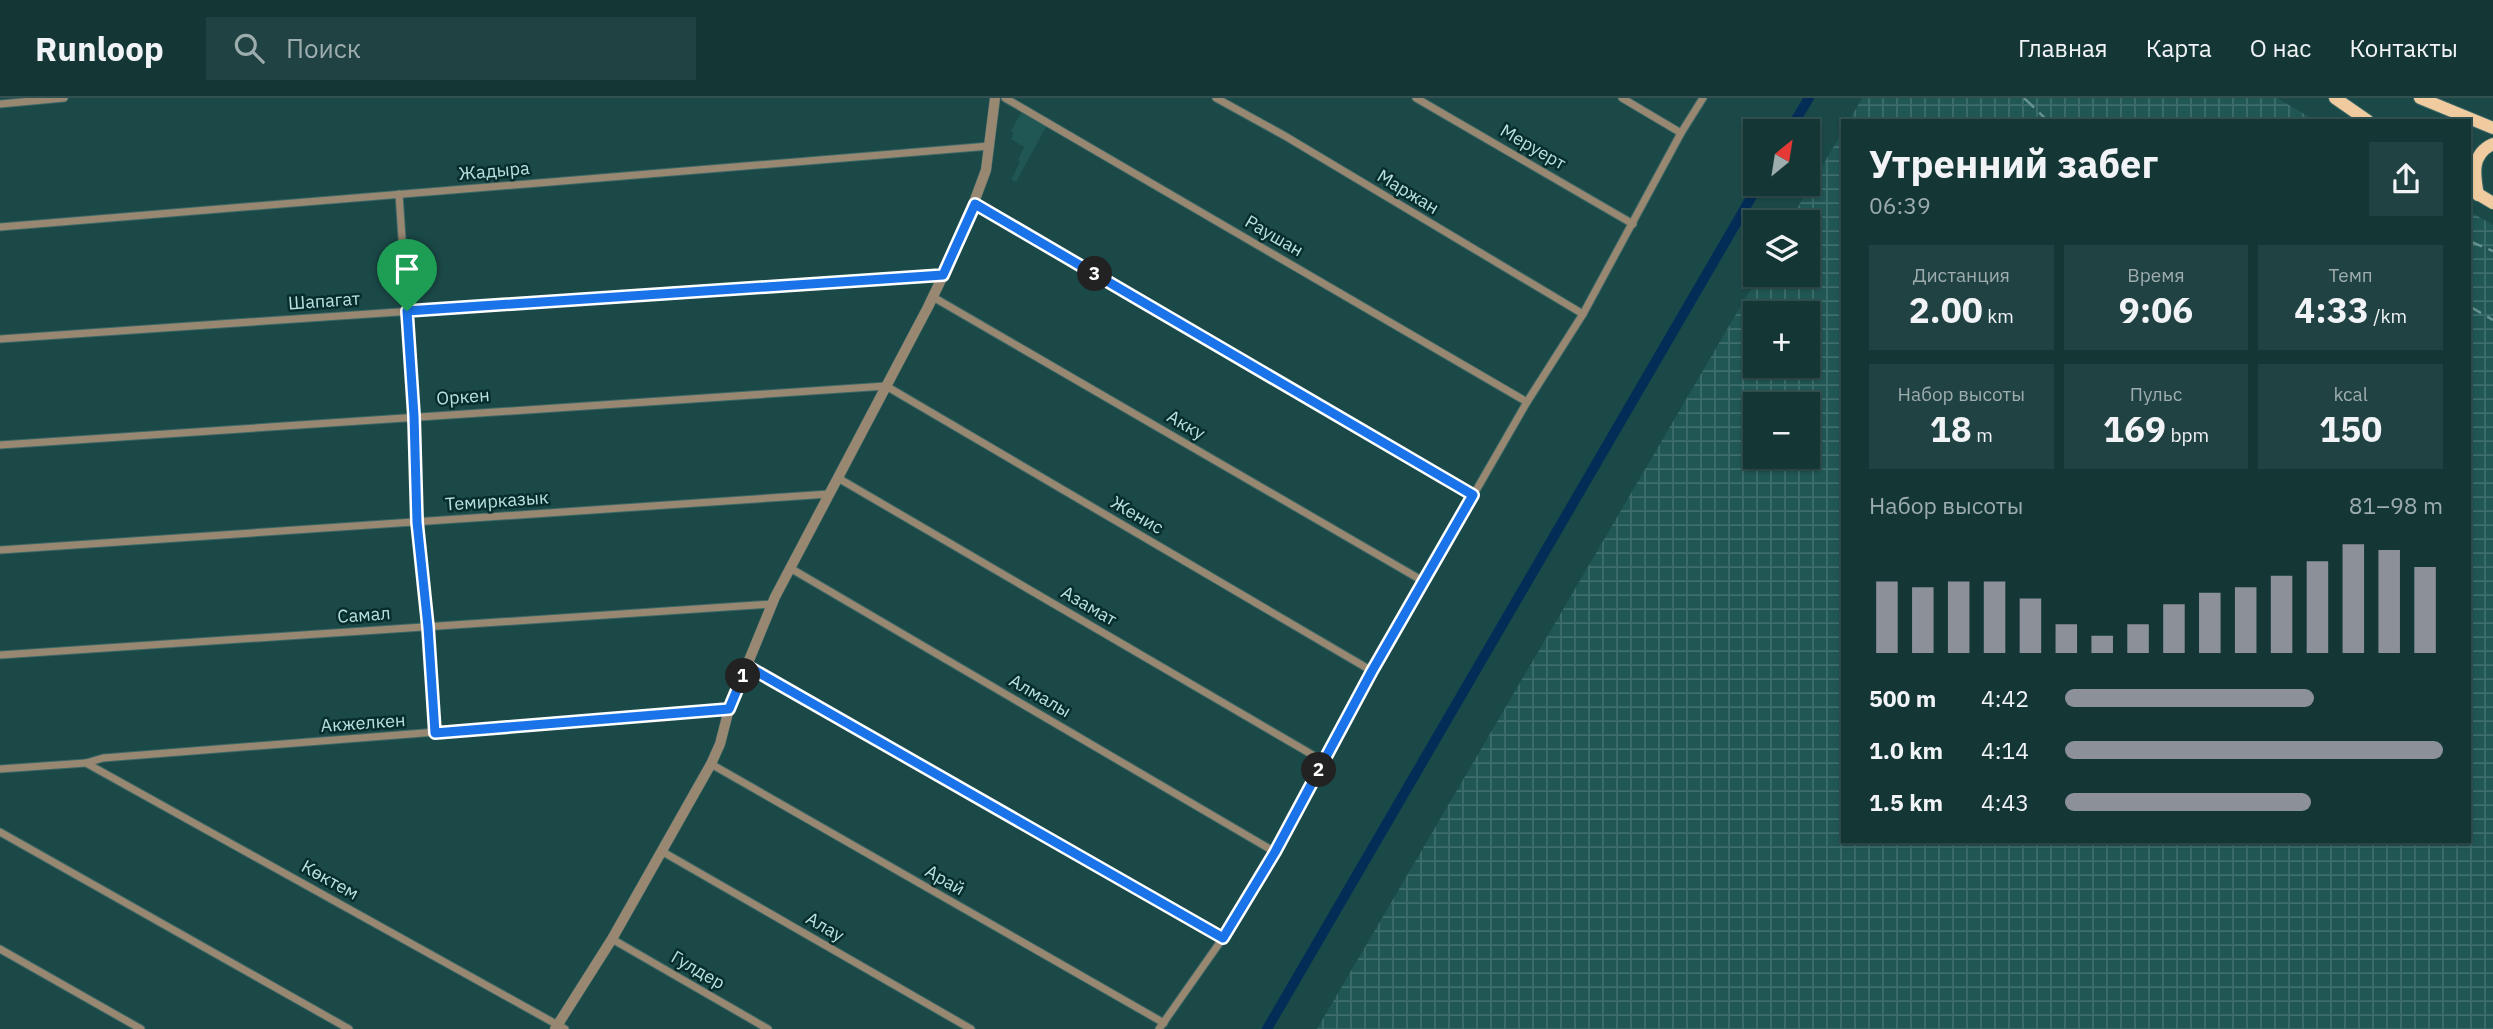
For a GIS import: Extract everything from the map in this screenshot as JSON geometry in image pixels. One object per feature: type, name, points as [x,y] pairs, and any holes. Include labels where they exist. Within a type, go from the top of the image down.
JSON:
[{"type":"main road","points":[[2335,98],[2365,119]]},
{"type":"main road","points":[[2420,98],[2493,128]]},
{"type":"main road","points":[[2493,144],[2485,147],[2476,160],[2474,174],[2474,192],[2493,203]]},
{"type":"street","points":[[0,104],[64,98]]},
{"type":"street","points":[[559,1028],[663,852],[711,764],[720,744],[729,709],[772,604],[933,297],[975,204],[986,170],[995,98]]},
{"type":"street","name":"Раушан","points":[[1005,98],[1527,402]]},
{"type":"street","name":"Маржан","points":[[1216,98],[1285,136],[1583,314]]},
{"type":"street","name":"Меруерт","points":[[1416,98],[1633,224]]},
{"type":"street","points":[[1622,98],[1681,134]]},
{"type":"street","points":[[1162,1026],[1223,938],[1275,852],[1423,581],[1527,402],[1583,314],[1703,98]]},
{"type":"street","name":"Жадыра","points":[[0,227],[990,146]]},
{"type":"street","points":[[399,194],[414,416],[417,522],[435,733]]},
{"type":"street","points":[[975,204],[1473,495]]},
{"type":"street","name":"Шапагат","points":[[0,339],[943,275]]},
{"type":"street","name":"Акку","points":[[933,297],[1423,581]]},
{"type":"street","name":"Оркен","points":[[0,446],[887,386]]},
{"type":"street","name":"Женис","points":[[887,386],[1372,671]]},
{"type":"street","name":"Азамат","points":[[838,478],[1324,761]]},
{"type":"street","name":"Темирказык","points":[[0,550],[829,494]]},
{"type":"street","name":"Алмалы","points":[[790,568],[1275,852]]},
{"type":"street","name":"Самал","points":[[0,655],[772,604]]},
{"type":"street","points":[[747,666],[1223,938]]},
{"type":"street","name":"Акжелкен","points":[[0,769],[86,763],[103,758],[729,709]]},
{"type":"street","name":"Көктем","points":[[86,763],[559,1028]]},
{"type":"street","name":"Арай","points":[[711,764],[1162,1026]]},
{"type":"street","points":[[0,832],[349,1029]]},
{"type":"street","name":"Алау","points":[[663,852],[971,1029]]},
{"type":"street","name":"Гулдер","points":[[612,939],[768,1029]]},
{"type":"street","points":[[0,949],[141,1029]]},
{"type":"shaded area","points":[[1862,98],[2277,98],[2313,119],[1850,119]]},
{"type":"shaded area","points":[[1022,111],[1047,125],[1016,182],[1011,180],[1024,147],[1011,139],[1014,133],[1011,131]]},
{"type":"shaded area","points":[[1841,134],[1841,843],[2471,843],[2471,212],[2493,225],[2493,1029],[1317,1029],[1743,302],[1743,378],[1820,378],[1820,301],[1744,301],[1752,287],[1820,287],[1820,210],[1796,210],[1804,196],[1820,196],[1820,170]]},
{"type":"waterway","points":[[1796,119],[1809,98]]},
{"type":"waterway","points":[[1267,1029],[1752,196]]},
{"type":"railway","points":[[2024,98],[2046,119]]},
{"type":"railway","points":[[2471,242],[2493,251]]},
{"type":"railway","points":[[2471,307],[2493,320]]},
{"type":"route","points":[[975,204],[1473,495],[1372,671],[1275,852],[1223,938],[747,666],[729,709],[435,733],[417,522],[407,311],[943,275],[975,204]]}]
